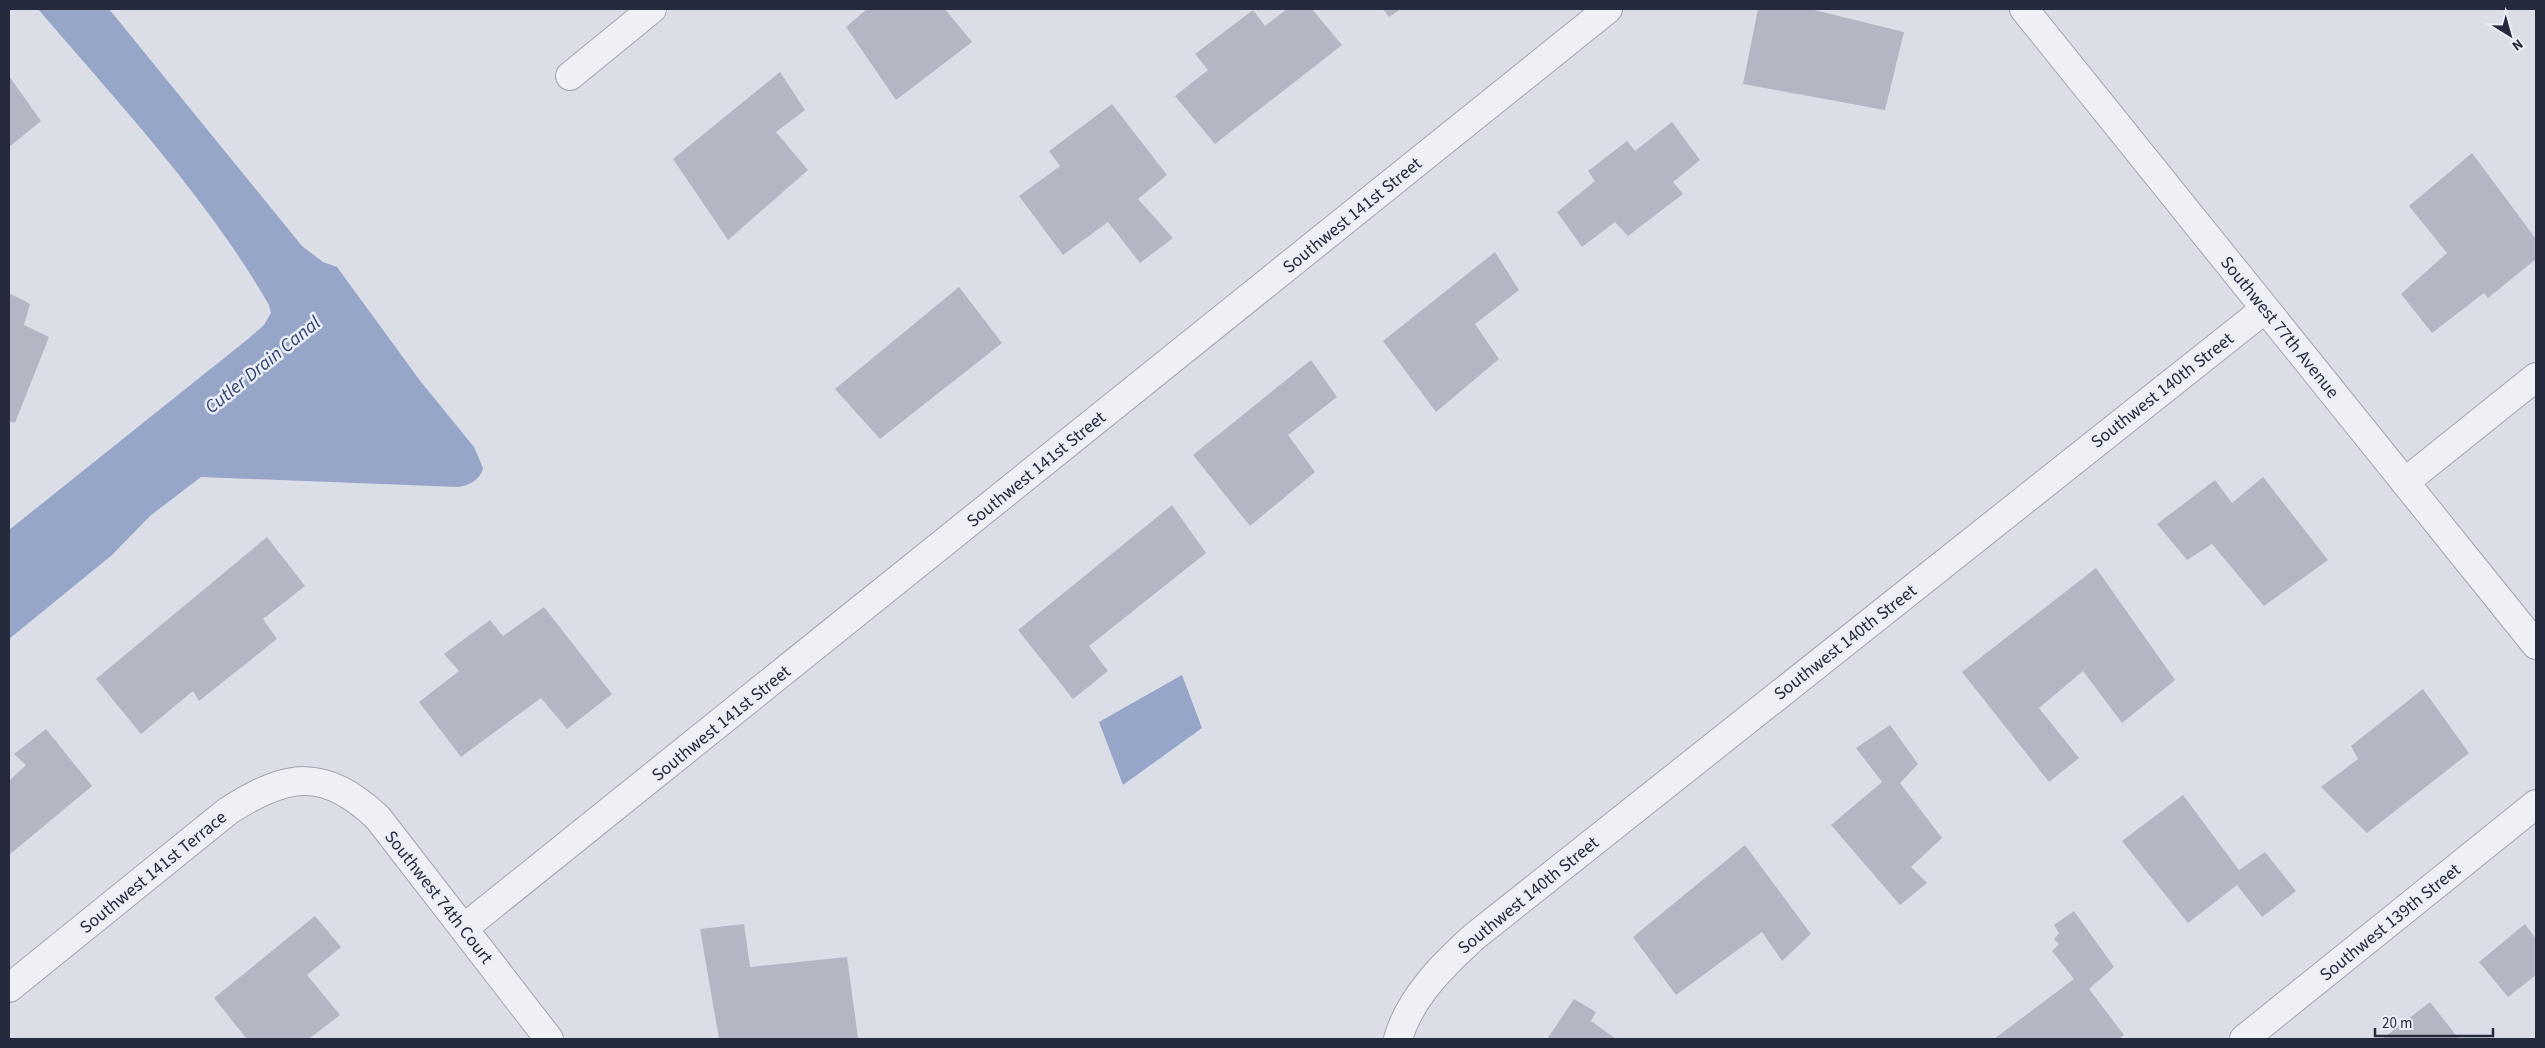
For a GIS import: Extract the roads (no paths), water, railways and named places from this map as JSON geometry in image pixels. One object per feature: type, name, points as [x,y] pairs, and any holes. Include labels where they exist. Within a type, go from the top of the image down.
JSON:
[{"type":"street","points":[[570,76],[652,9]]},
{"type":"street","name":"Southwest 141st Street","points":[[464,928],[1608,9]]},
{"type":"street","name":"Southwest 77th Avenue","points":[[2024,9],[2536,645]]},
{"type":"street","name":"Southwest 140th Street","points":[[1398,1039],[1409,1014],[1430,981],[1475,936],[2265,309]]},
{"type":"street","points":[[2406,482],[2536,378]]},
{"type":"street","name":"Southwest 74th Court","points":[[310,780],[344,791],[364,804],[378,818],[550,1039]]},
{"type":"street","name":"Southwest 141st Terrace","points":[[9,988],[228,811],[252,796],[271,788],[290,782],[310,780]]},
{"type":"street","name":"Southwest 139th Street","points":[[2244,1039],[2536,804]]},
{"type":"water","name":"Cutler Drain Canal","points":[[38,9],[109,9],[302,246],[323,262],[337,267],[421,382],[474,447],[483,468],[477,479],[458,487],[201,477],[150,516],[112,555],[9,639],[9,530],[248,339],[264,325],[271,313],[269,305],[244,265],[190,188]]},
{"type":"water","points":[[1182,675],[1202,728],[1123,785],[1099,722]]}]
